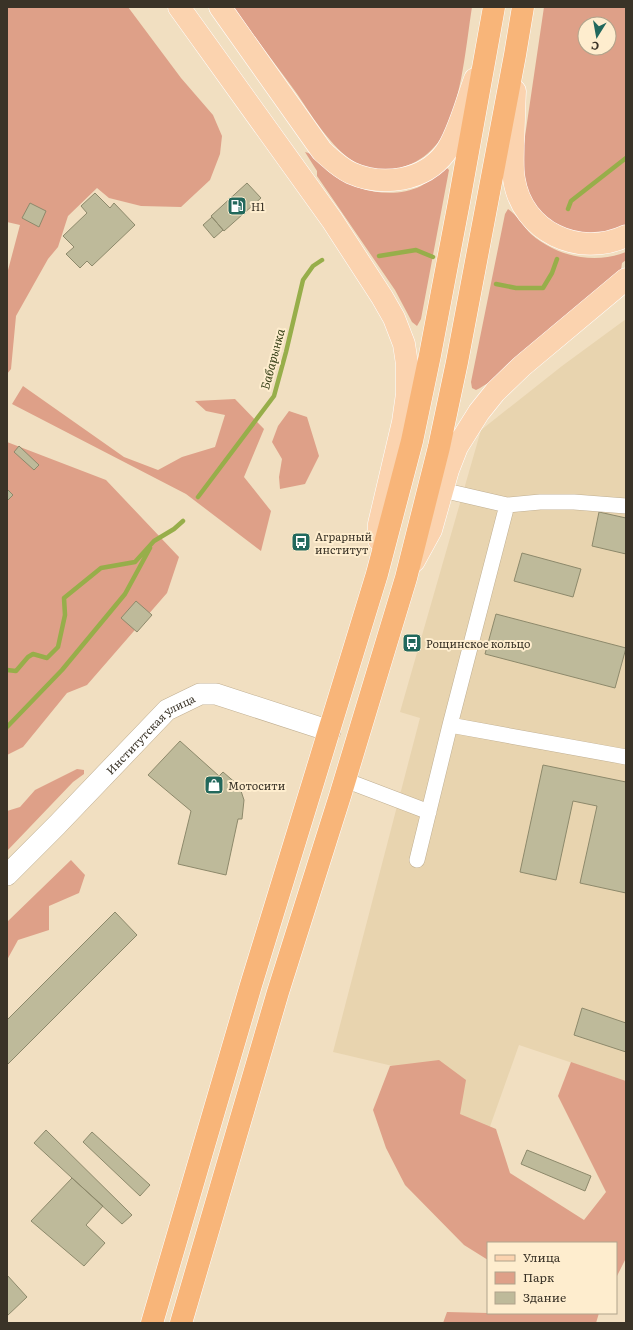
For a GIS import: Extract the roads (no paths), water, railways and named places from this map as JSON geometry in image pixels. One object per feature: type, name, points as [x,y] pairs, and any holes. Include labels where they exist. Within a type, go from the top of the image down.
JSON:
[{"type":"highway","points":[[152,1323],[251,985],[377,574],[412,441],[459,202],[494,7]]},
{"type":"highway","points":[[181,1323],[276,1000],[406,578],[439,447],[447,408],[486,210],[523,7]]},
{"type":"main road","points":[[179,7],[332,220],[382,297],[394,318],[404,344],[407,364],[407,394],[403,422],[379,524],[377,574]]},
{"type":"main road","points":[[220,7],[322,151],[336,164],[350,173],[365,178],[378,180],[397,181],[412,177],[426,170],[438,161],[446,152],[454,136],[487,48]]},
{"type":"main road","points":[[515,55],[513,167],[516,186],[523,206],[531,216],[561,239],[590,245],[607,243],[626,236]]},
{"type":"main road","points":[[406,578],[431,530],[442,490],[457,447],[479,412],[496,392],[522,366],[626,279]]},
{"type":"street","points":[[442,490],[507,505],[540,502],[574,502],[626,506]]},
{"type":"street","points":[[417,860],[450,724],[507,505]]},
{"type":"street","name":"Институтская улица","points":[[7,875],[167,710],[200,694],[216,694],[330,731]]},
{"type":"street","points":[[450,724],[626,757]]},
{"type":"street","points":[[345,780],[429,812]]},
{"type":"waterway","name":"Бабарынка","points":[[568,209],[571,201],[626,158]]},
{"type":"waterway","name":"Бабарынка","points":[[379,256],[416,250],[433,257]]},
{"type":"waterway","name":"Бабарынка","points":[[496,284],[516,288],[543,288],[552,273],[557,259]]},
{"type":"waterway","name":"Бабарынка","points":[[198,497],[274,396],[303,280],[313,266],[322,260]]},
{"type":"waterway","name":"Бабарынка","points":[[7,670],[16,671],[28,657],[33,654],[47,658],[58,647],[65,615],[64,598],[101,568],[135,562],[154,541],[174,529],[183,521]]},
{"type":"waterway","points":[[7,727],[62,670],[125,594],[150,548]]},
{"type":"place","name":"Н1","points":[[237,206]]},
{"type":"place","name":"Аграрный институт","points":[[301,542]]},
{"type":"place","name":"Рощинское кольцо","points":[[412,643]]},
{"type":"place","name":"Мотосити","points":[[214,785]]}]
